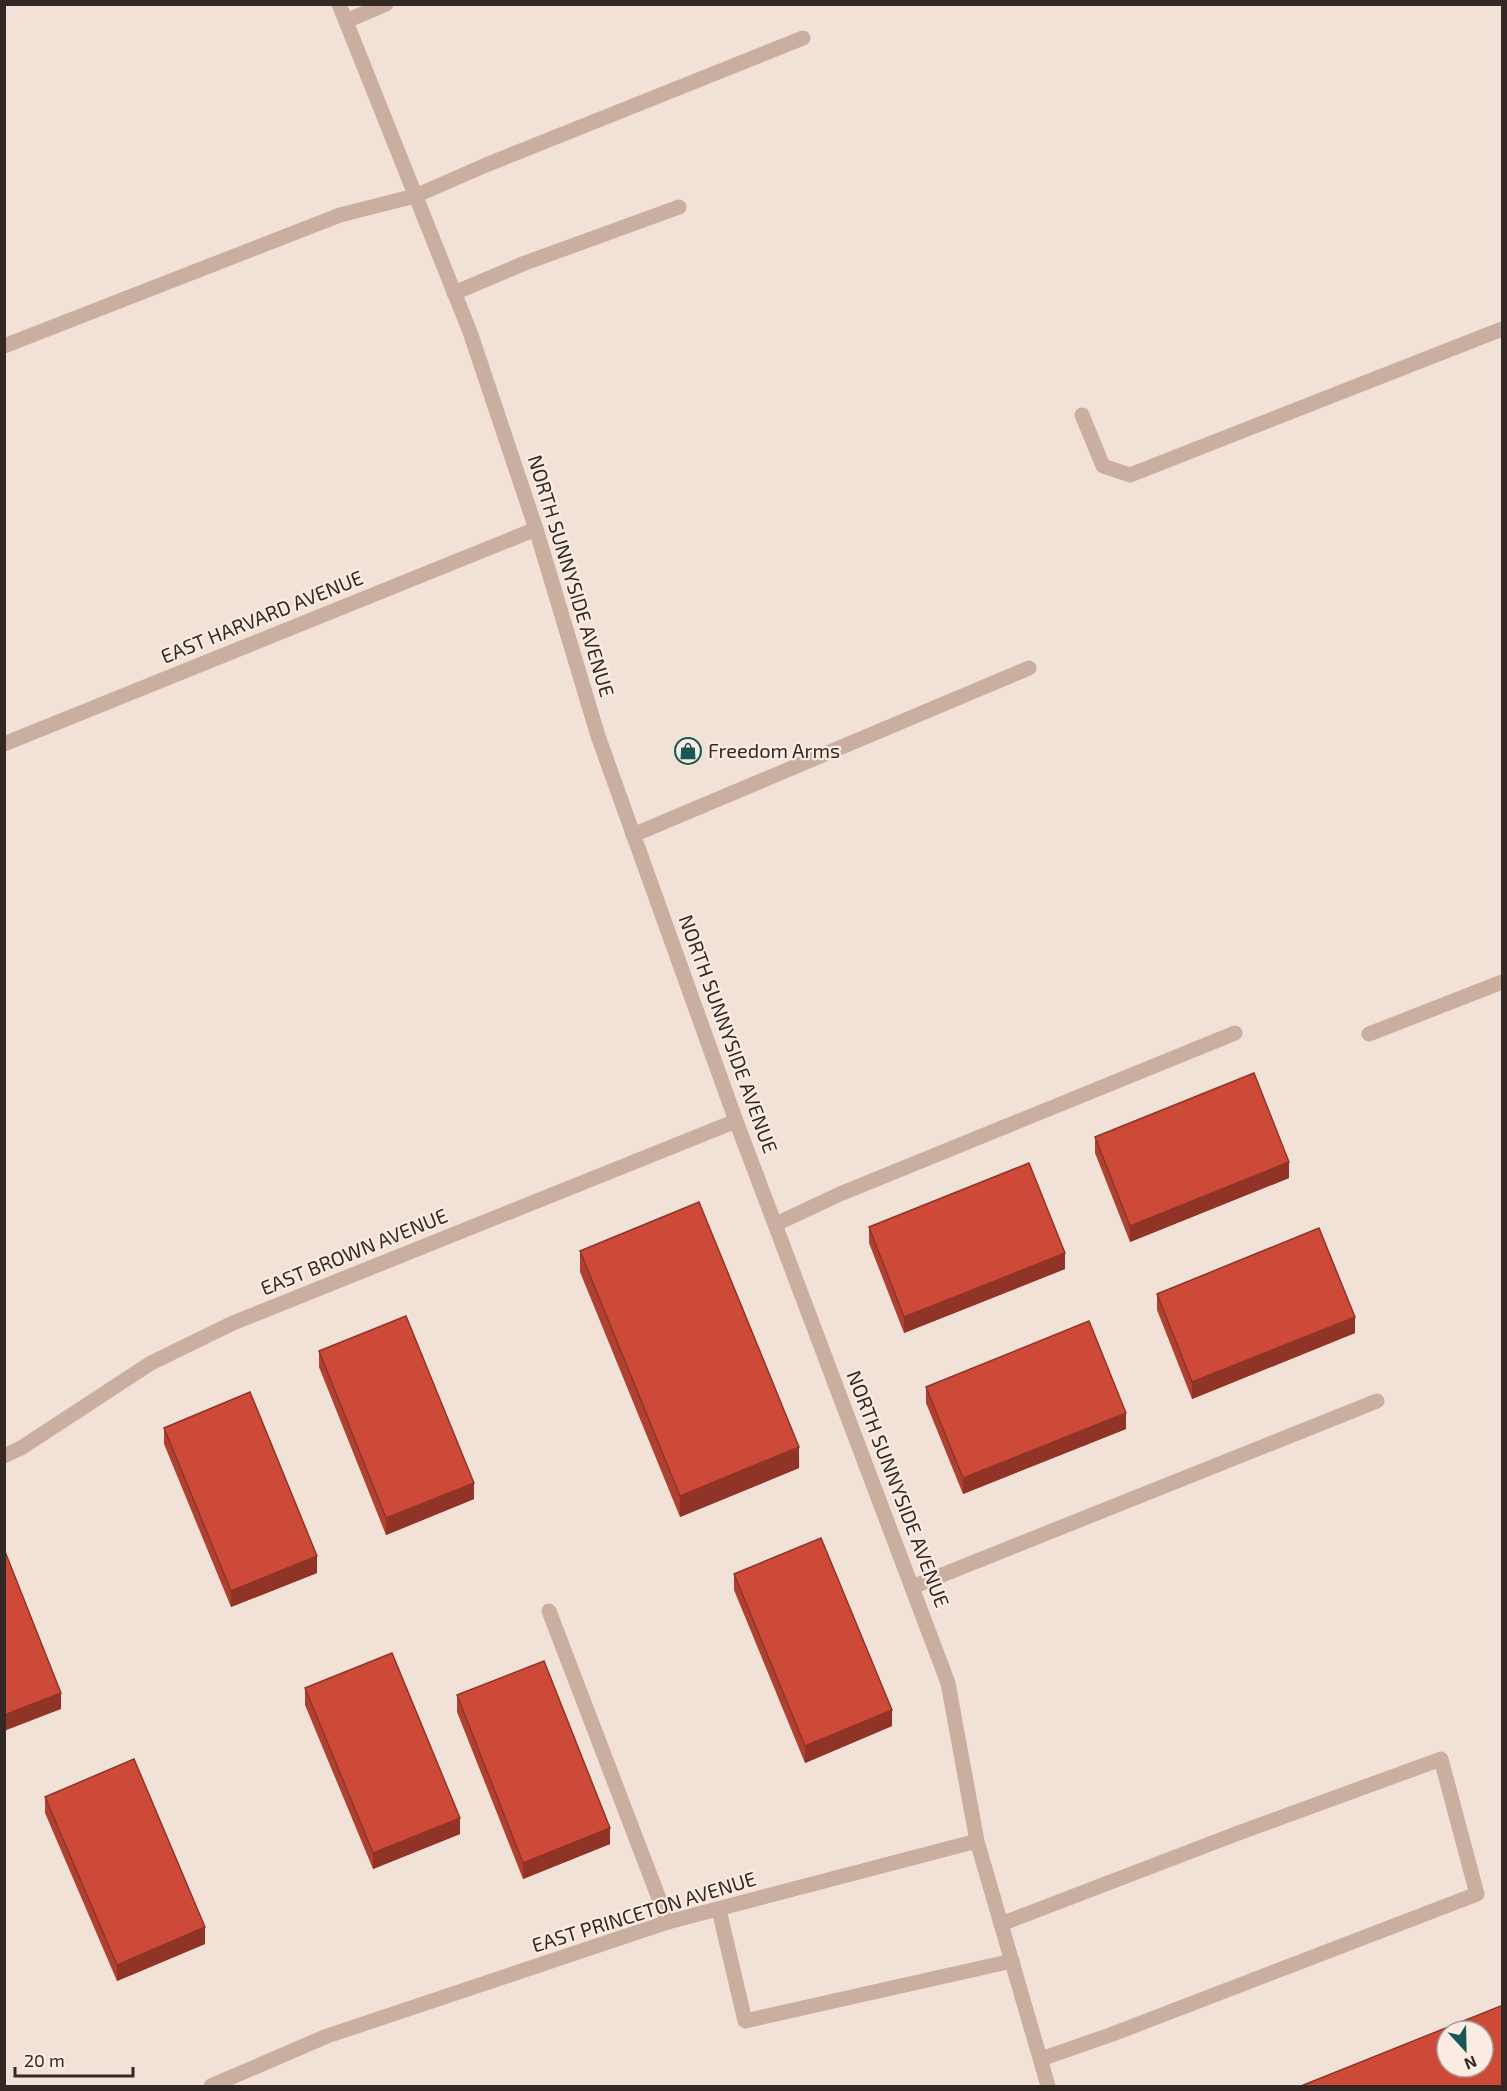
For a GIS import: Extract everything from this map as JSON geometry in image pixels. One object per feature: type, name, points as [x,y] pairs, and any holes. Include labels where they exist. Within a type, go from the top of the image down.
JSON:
[{"type":"street","name":"NORTH SUNNYSIDE AVENUE","points":[[339,4],[470,332],[536,529],[598,736],[633,835],[736,1120],[948,1683],[977,1841],[1048,2086]]},
{"type":"street","points":[[346,21],[386,4]]},
{"type":"street","points":[[4,346],[340,215],[415,196],[486,165],[803,38]]},
{"type":"street","points":[[454,293],[525,263],[679,207]]},
{"type":"street","points":[[1082,415],[1103,466],[1130,475],[1503,329]]},
{"type":"street","name":"EAST HARVARD AVENUE","points":[[4,744],[536,529]]},
{"type":"street","points":[[633,835],[1029,668]]},
{"type":"street","points":[[1369,1034],[1503,982]]},
{"type":"street","points":[[776,1224],[840,1194],[1235,1033]]},
{"type":"street","name":"EAST BROWN AVENUE","points":[[4,1456],[21,1448],[151,1363],[233,1323],[736,1120]]},
{"type":"street","points":[[912,1587],[1377,1401]]},
{"type":"street","points":[[549,1611],[668,1922]]},
{"type":"street","points":[[1001,1924],[1441,1759],[1477,1894],[1110,2035],[1041,2059]]},
{"type":"street","name":"EAST PRINCETON AVENUE","points":[[211,2086],[327,2036],[668,1922],[977,1841]]},
{"type":"street","points":[[719,1910],[746,2021],[1012,1961]]},
{"type":"building","points":[[1254,1073],[1289,1162],[1130,1226],[1095,1137]]},
{"type":"building","points":[[1029,1163],[1065,1253],[904,1317],[869,1227]]},
{"type":"building","points":[[699,1202],[799,1447],[680,1496],[580,1251]]},
{"type":"building","points":[[1319,1228],[1355,1317],[1192,1382],[1157,1294]]},
{"type":"building","points":[[406,1316],[474,1483],[386,1518],[319,1351]]},
{"type":"building","points":[[1089,1321],[1126,1413],[963,1478],[926,1387]]},
{"type":"building","points":[[250,1392],[317,1556],[231,1591],[164,1428]]},
{"type":"building","points":[[821,1538],[892,1710],[805,1746],[734,1574]]},
{"type":"building","points":[[4,1549],[61,1693],[4,1715]]},
{"type":"building","points":[[392,1653],[460,1818],[373,1853],[305,1688]]},
{"type":"building","points":[[544,1661],[610,1828],[523,1863],[457,1695]]},
{"type":"building","points":[[134,1759],[205,1927],[117,1965],[45,1797]]},
{"type":"building","points":[[1503,2005],[1503,2086],[1301,2086],[1435,2032],[1435,2079],[1495,2079],[1495,2019],[1468,2019]]},
{"type":"place","name":"Freedom Arms","points":[[688,751]]}]
